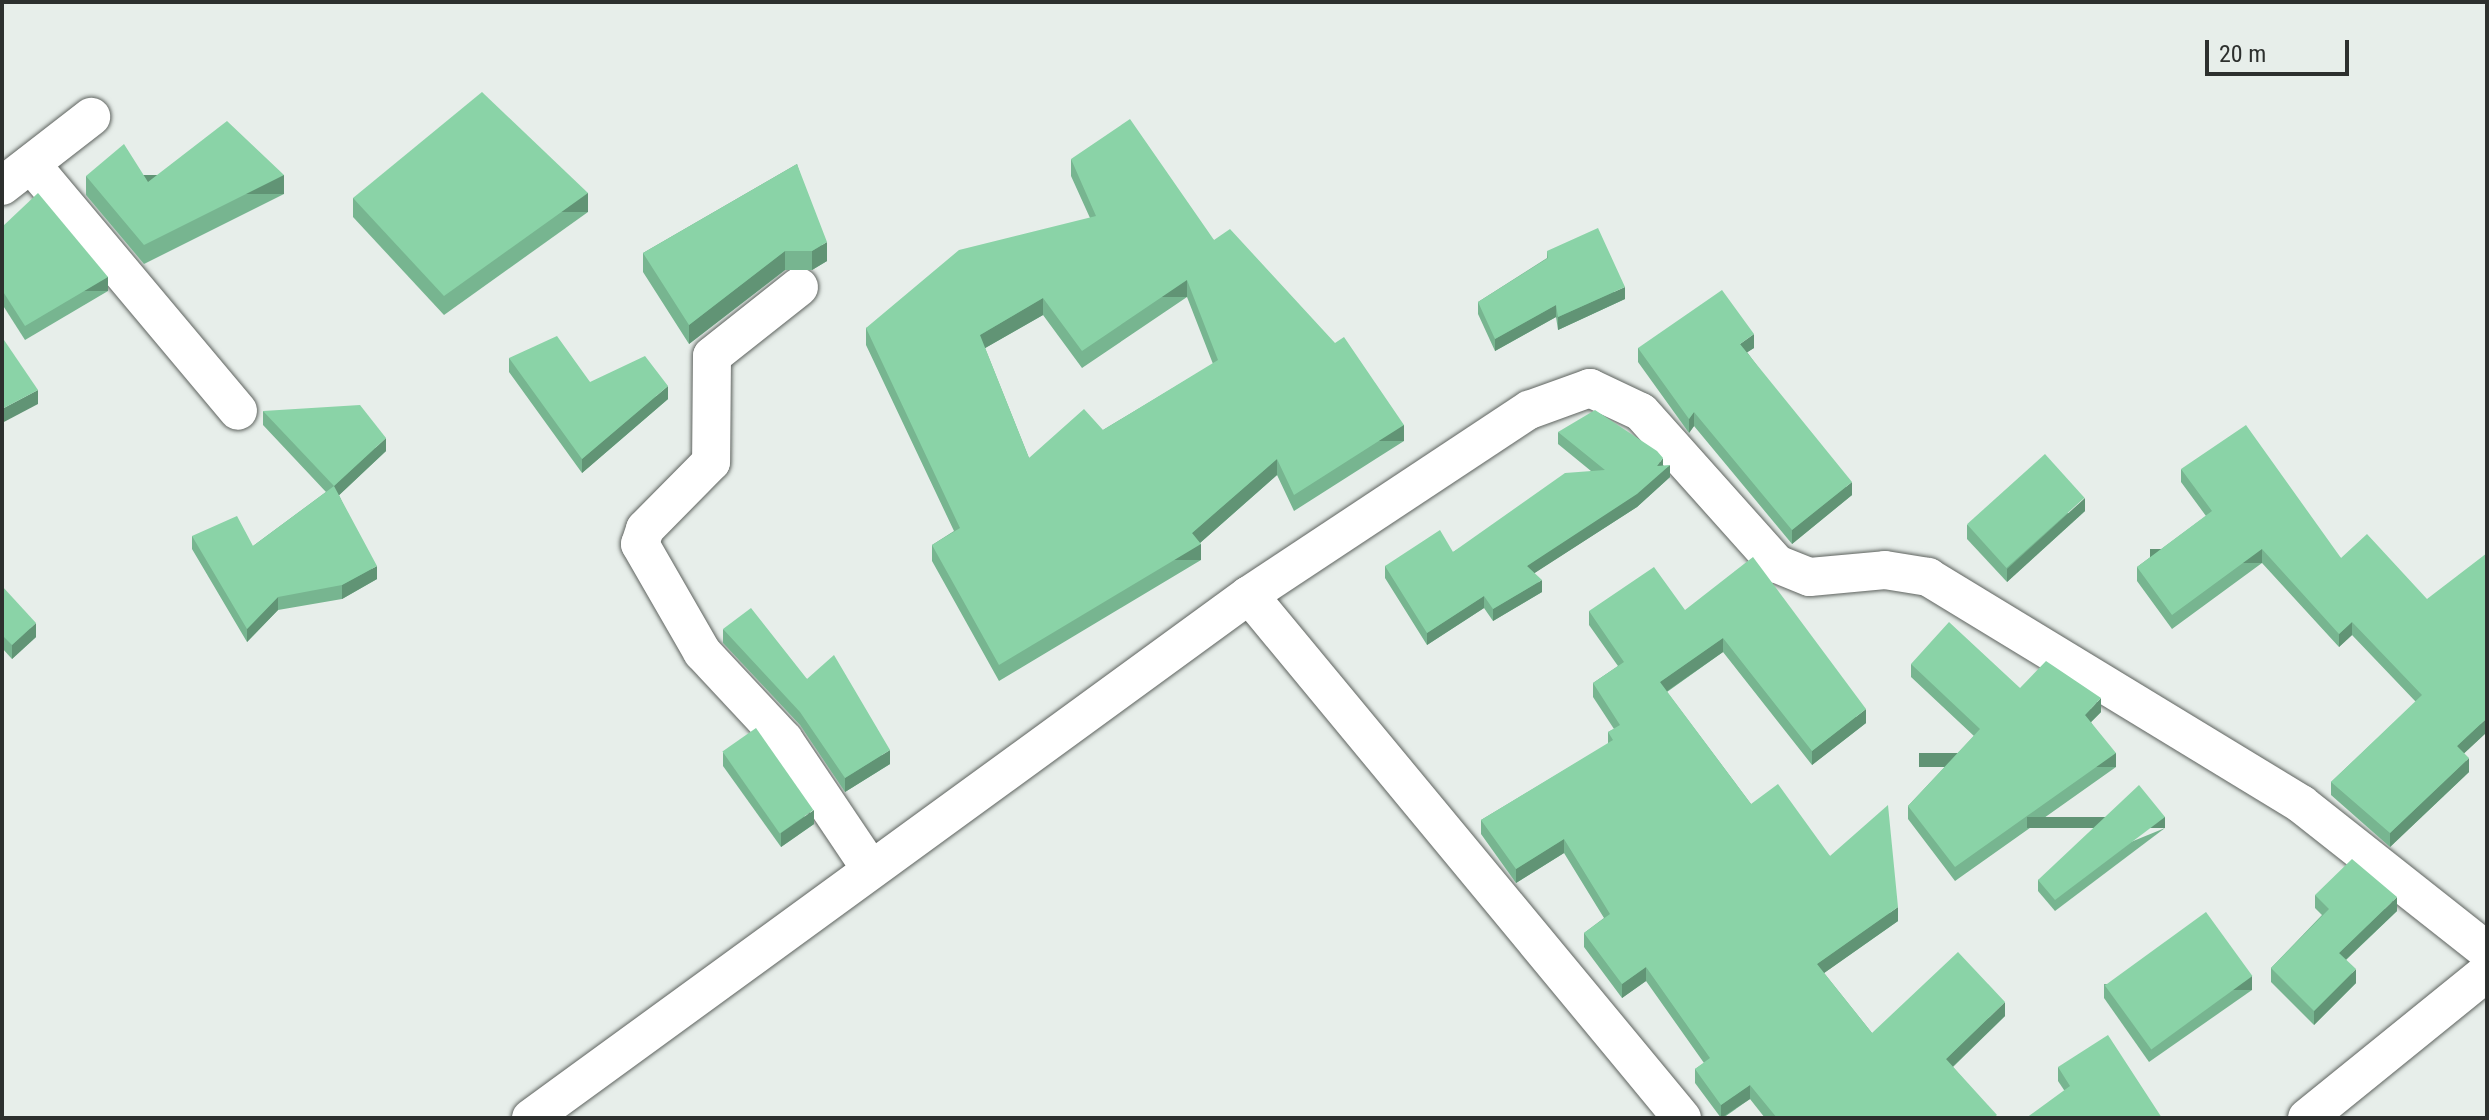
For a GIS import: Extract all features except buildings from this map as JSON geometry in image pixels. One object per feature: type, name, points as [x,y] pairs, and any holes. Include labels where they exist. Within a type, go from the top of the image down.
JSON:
[{"type":"street","points":[[91,117],[17,175],[238,411]]},
{"type":"street","points":[[799,287],[712,356],[711,462],[645,529],[640,544],[702,652],[784,740],[870,868]]},
{"type":"street","points":[[531,1118],[870,868],[1249,595],[1529,410],[1590,388],[1641,412],[1777,564],[1810,577],[1885,570],[1928,577],[2301,804],[2487,951]]},
{"type":"street","points":[[1249,595],[1682,1118]]},
{"type":"street","points":[[2307,1118],[2487,972]]}]
